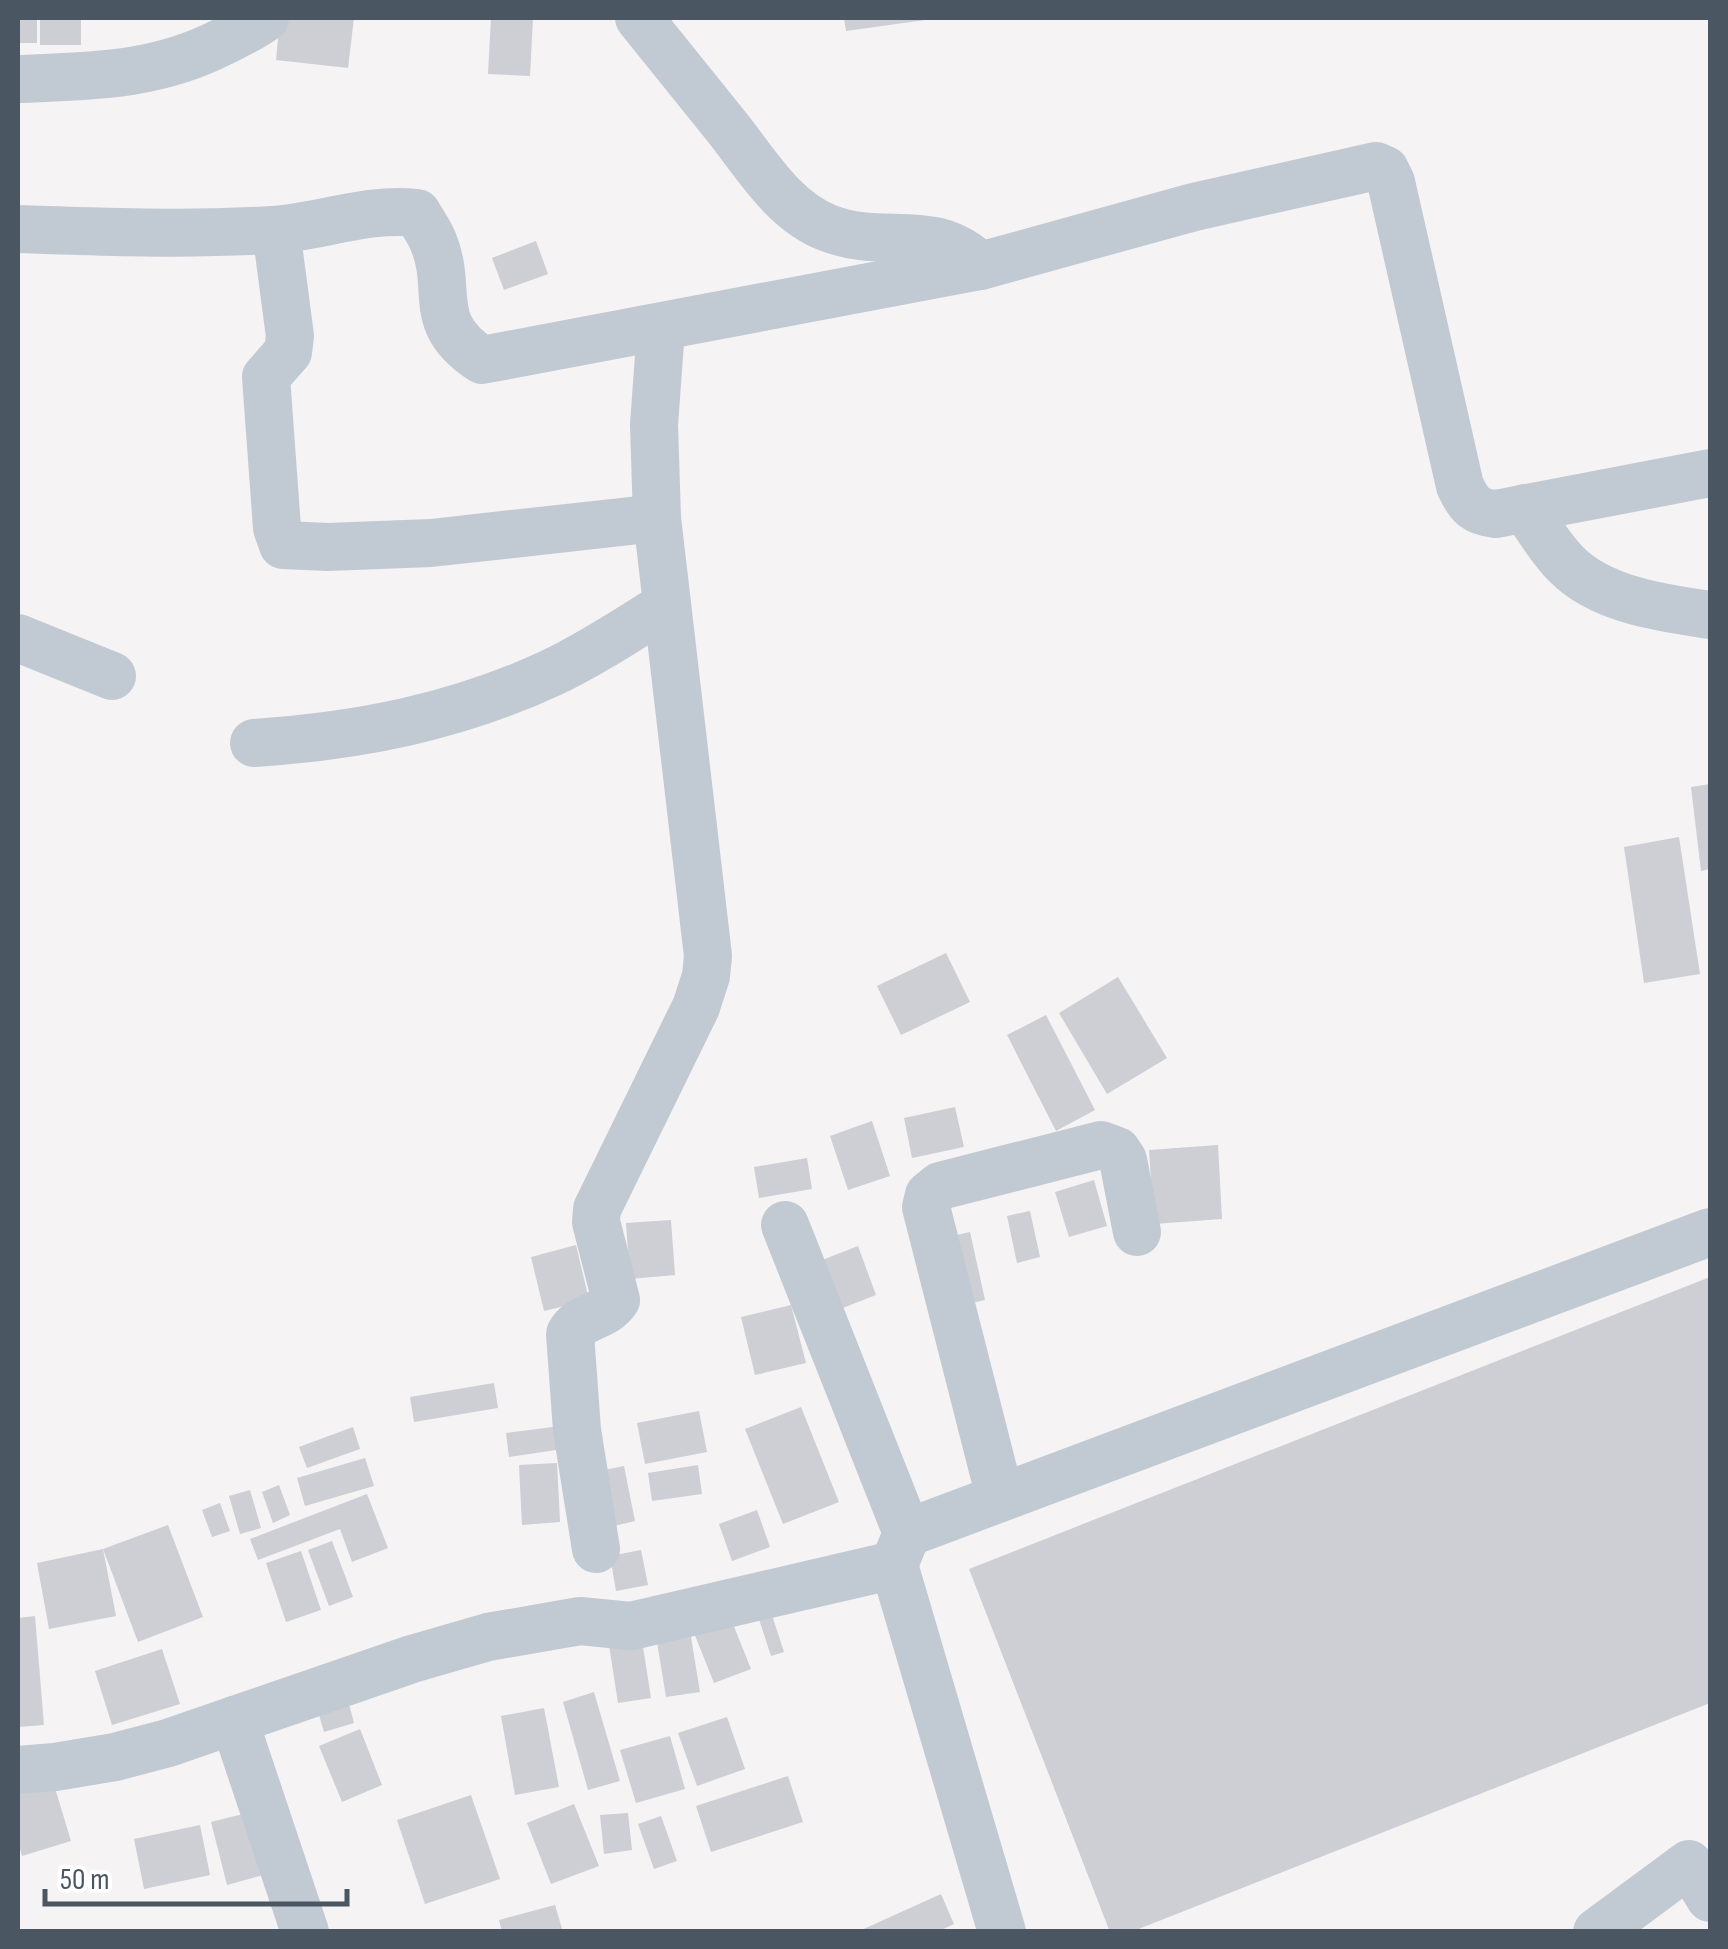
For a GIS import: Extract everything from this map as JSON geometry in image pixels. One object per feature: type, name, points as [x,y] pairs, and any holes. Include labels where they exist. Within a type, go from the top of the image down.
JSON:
[{"type":"street","points":[[18,79],[84,79],[178,62],[266,18]]},
{"type":"street","points":[[638,18],[777,191],[809,218],[829,228],[863,236],[940,240],[965,250],[980,266]]},
{"type":"street","points":[[18,230],[276,230],[396,210],[417,213],[434,242],[446,318],[459,345],[482,360],[980,266],[1194,207],[1376,166],[1385,170],[1391,182],[1460,486],[1478,512],[1496,514],[1710,473]]},
{"type":"street","points":[[276,230],[290,336],[288,352],[266,377],[276,512],[283,545],[431,543],[657,518]]},
{"type":"street","points":[[596,1549],[577,1430],[570,1334],[574,1326],[609,1310],[616,1300],[596,1209],[696,1007],[708,956],[657,518],[654,425],[661,328]]},
{"type":"street","points":[[1525,508],[1568,566],[1597,586],[1645,602],[1710,615]]},
{"type":"street","points":[[254,743],[330,738],[429,718],[553,672],[667,606]]},
{"type":"street","points":[[18,638],[112,676]]},
{"type":"street","points":[[1000,1497],[926,1206],[929,1195],[940,1186],[1101,1144],[1117,1150],[1123,1160],[1137,1232]]},
{"type":"street","points":[[785,1225],[900,1549],[1002,1932]]},
{"type":"street","points":[[18,1770],[56,1768],[115,1757],[488,1637],[580,1621],[631,1626],[900,1549],[1000,1497],[1710,1232]]},
{"type":"street","points":[[234,1720],[305,1932]]},
{"type":"street","points":[[1598,1932],[1703,1871]]},
{"type":"building","points":[[18,18],[37,18],[37,43],[18,43]]},
{"type":"building","points":[[40,18],[81,18],[81,45],[40,45]]},
{"type":"building","points":[[280,18],[354,18],[348,68],[276,60]]},
{"type":"building","points":[[491,18],[533,18],[530,76],[488,74]]},
{"type":"building","points":[[844,18],[924,18],[925,20],[846,31]]},
{"type":"building","points":[[536,241],[548,274],[504,290],[492,258]]},
{"type":"building","points":[[1710,784],[1710,869],[1701,871],[1691,787]]},
{"type":"building","points":[[1679,837],[1700,974],[1644,983],[1624,847]]},
{"type":"building","points":[[946,953],[970,1002],[901,1035],[877,986]]},
{"type":"building","points":[[1118,977],[1167,1058],[1107,1094],[1059,1013]]},
{"type":"building","points":[[1046,1015],[1095,1110],[1056,1131],[1007,1035]]},
{"type":"building","points":[[955,1107],[964,1147],[912,1158],[904,1118]]},
{"type":"building","points":[[872,1121],[890,1176],[848,1190],[830,1136]]},
{"type":"building","points":[[1218,1145],[1222,1219],[1154,1224],[1149,1150]]},
{"type":"building","points":[[807,1158],[812,1189],[759,1198],[754,1167]]},
{"type":"building","points":[[1094,1180],[1107,1226],[1069,1237],[1055,1192]]},
{"type":"building","points":[[1030,1211],[1040,1257],[1017,1263],[1007,1216]]},
{"type":"building","points":[[671,1220],[675,1275],[630,1279],[626,1223]]},
{"type":"building","points":[[970,1232],[985,1300],[958,1306],[943,1238]]},
{"type":"building","points":[[576,1245],[589,1300],[544,1311],[531,1257]]},
{"type":"building","points":[[858,1246],[876,1295],[835,1311],[817,1262]]},
{"type":"building","points":[[1710,1277],[1710,1703],[1131,1932],[1110,1932],[969,1569]]},
{"type":"building","points":[[791,1305],[806,1363],[755,1375],[741,1317]]},
{"type":"building","points":[[494,1383],[498,1408],[414,1422],[410,1397]]},
{"type":"building","points":[[801,1407],[839,1502],[783,1524],[745,1429]]},
{"type":"building","points":[[699,1411],[707,1452],[645,1464],[637,1423]]},
{"type":"building","points":[[560,1426],[563,1449],[509,1457],[506,1433]]},
{"type":"building","points":[[353,1427],[360,1449],[307,1468],[299,1447]]},
{"type":"building","points":[[365,1458],[374,1486],[305,1506],[297,1478]]},
{"type":"building","points":[[557,1463],[560,1522],[522,1525],[519,1465]]},
{"type":"building","points":[[698,1465],[702,1494],[652,1501],[648,1473]]},
{"type":"building","points":[[624,1466],[635,1521],[597,1530],[585,1474]]},
{"type":"building","points":[[279,1485],[290,1515],[273,1523],[262,1492]]},
{"type":"building","points":[[250,1490],[261,1528],[240,1534],[229,1496]]},
{"type":"building","points":[[367,1494],[388,1548],[352,1562],[340,1529],[258,1560],[250,1539]]},
{"type":"building","points":[[220,1503],[230,1531],[212,1537],[202,1510]]},
{"type":"building","points":[[757,1510],[770,1547],[732,1561],[719,1524]]},
{"type":"building","points":[[168,1525],[203,1617],[138,1642],[103,1549]]},
{"type":"building","points":[[332,1541],[353,1597],[329,1606],[308,1550]]},
{"type":"building","points":[[103,1549],[116,1616],[49,1629],[37,1563]]},
{"type":"building","points":[[641,1550],[648,1585],[616,1591],[610,1556]]},
{"type":"building","points":[[301,1551],[321,1610],[286,1622],[266,1563]]},
{"type":"building","points":[[769,1606],[784,1652],[771,1656],[756,1610]]},
{"type":"building","points":[[35,1616],[44,1725],[18,1727],[18,1618]]},
{"type":"building","points":[[731,1619],[751,1669],[714,1683],[694,1633]]},
{"type":"building","points":[[689,1625],[700,1692],[666,1697],[655,1630]]},
{"type":"building","points":[[641,1634],[651,1698],[618,1703],[608,1639]]},
{"type":"building","points":[[162,1649],[180,1704],[112,1725],[95,1671]]},
{"type":"building","points":[[346,1692],[354,1723],[324,1732],[315,1701]]},
{"type":"building","points":[[594,1692],[620,1781],[588,1790],[563,1702]]},
{"type":"building","points":[[544,1708],[559,1787],[515,1795],[501,1716]]},
{"type":"building","points":[[727,1717],[745,1769],[697,1786],[678,1733]]},
{"type":"building","points":[[360,1729],[382,1785],[342,1802],[319,1746]]},
{"type":"building","points":[[670,1736],[685,1789],[636,1803],[620,1750]]},
{"type":"building","points":[[788,1776],[803,1822],[711,1852],[696,1806]]},
{"type":"building","points":[[52,1778],[71,1841],[22,1856],[18,1842],[18,1788]]},
{"type":"building","points":[[471,1795],[500,1879],[425,1904],[397,1820]]},
{"type":"building","points":[[574,1804],[599,1866],[551,1884],[527,1823]]},
{"type":"building","points":[[251,1812],[267,1874],[227,1885],[211,1822]]},
{"type":"building","points":[[628,1813],[632,1850],[604,1854],[600,1815]]},
{"type":"building","points":[[661,1816],[677,1861],[654,1869],[638,1824]]},
{"type":"building","points":[[200,1825],[210,1875],[144,1889],[134,1839]]},
{"type":"building","points":[[941,1894],[954,1924],[937,1932],[857,1932]]},
{"type":"building","points":[[555,1905],[563,1932],[502,1932],[499,1920]]}]
